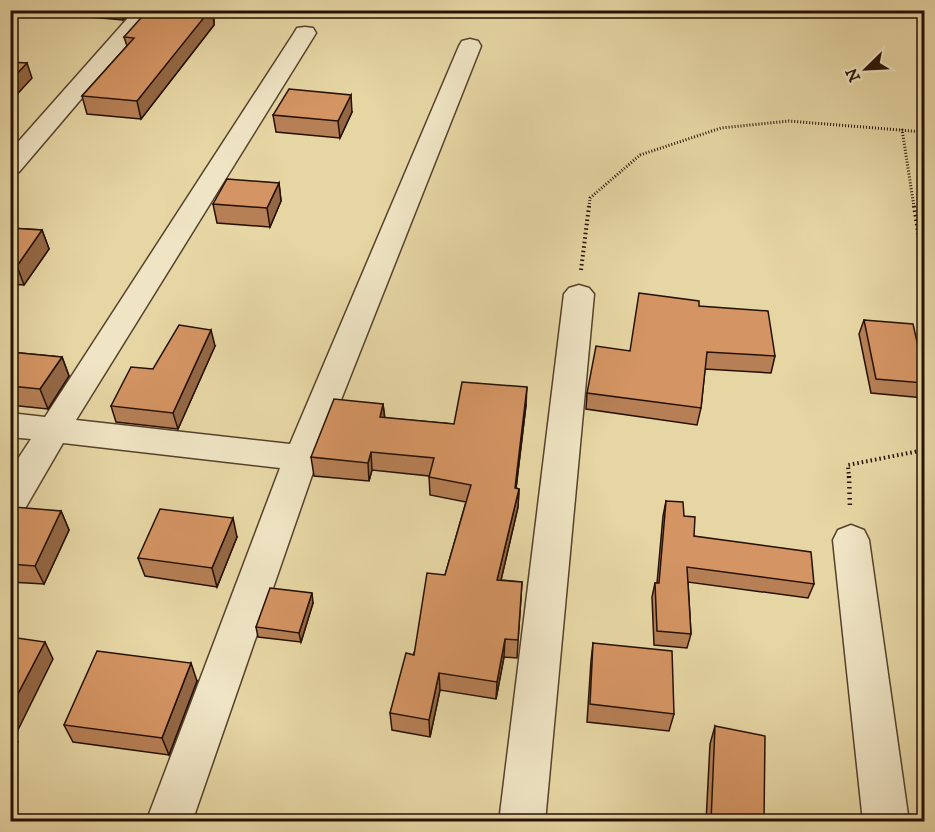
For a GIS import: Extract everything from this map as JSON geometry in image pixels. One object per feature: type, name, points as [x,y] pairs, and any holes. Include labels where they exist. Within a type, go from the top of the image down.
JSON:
[{"type":"street","points":[[10,167],[147,10]]},
{"type":"street","points":[[10,502],[304,33]]},
{"type":"street","points":[[169,822],[301,458],[470,46]]},
{"type":"street","points":[[522,822],[579,294]]},
{"type":"street","points":[[10,425],[301,458]]},
{"type":"street","points":[[851,540],[886,822]]},
{"type":"path","points":[[579,294],[590,198],[640,155],[721,128],[789,121],[924,132]]},
{"type":"path","points":[[902,129],[924,270]]},
{"type":"path","points":[[851,540],[848,465],[924,450]]},
{"type":"building","points":[[148,10],[210,10],[137,101],[82,96],[134,38],[124,37]]},
{"type":"building","points":[[10,62],[27,63],[10,81]]},
{"type":"building","points":[[289,89],[351,95],[338,121],[273,115]]},
{"type":"building","points":[[227,179],[279,183],[267,208],[213,204]]},
{"type":"building","points":[[10,228],[42,230],[17,266],[10,265]]},
{"type":"building","points":[[639,293],[699,301],[699,306],[768,311],[775,356],[707,352],[701,408],[587,393],[596,346],[630,351]]},
{"type":"building","points":[[864,320],[913,324],[918,346],[924,346],[924,383],[876,379]]},
{"type":"building","points":[[179,325],[211,330],[173,413],[111,406],[131,367],[153,369]]},
{"type":"building","points":[[10,352],[62,357],[40,389],[10,386]]},
{"type":"building","points":[[462,382],[527,387],[515,488],[519,489],[497,580],[522,582],[518,640],[505,639],[497,682],[439,673],[429,720],[390,713],[406,653],[414,655],[427,573],[445,575],[471,485],[429,477],[434,458],[371,452],[368,463],[311,457],[334,399],[383,404],[380,417],[454,424]]},
{"type":"building","points":[[666,501],[683,502],[684,516],[695,517],[694,536],[811,552],[814,584],[687,567],[691,634],[657,631],[655,583],[659,583]]},
{"type":"building","points":[[14,507],[61,511],[35,566],[10,564],[10,513]]},
{"type":"building","points":[[160,509],[233,518],[212,568],[138,558]]},
{"type":"building","points":[[270,588],[312,593],[299,633],[256,627]]},
{"type":"building","points":[[10,637],[45,642],[10,709]]},
{"type":"building","points":[[593,643],[672,651],[674,714],[590,704]]},
{"type":"building","points":[[97,651],[191,663],[162,738],[64,725]]},
{"type":"building","points":[[715,726],[765,736],[764,822],[711,822]]}]
